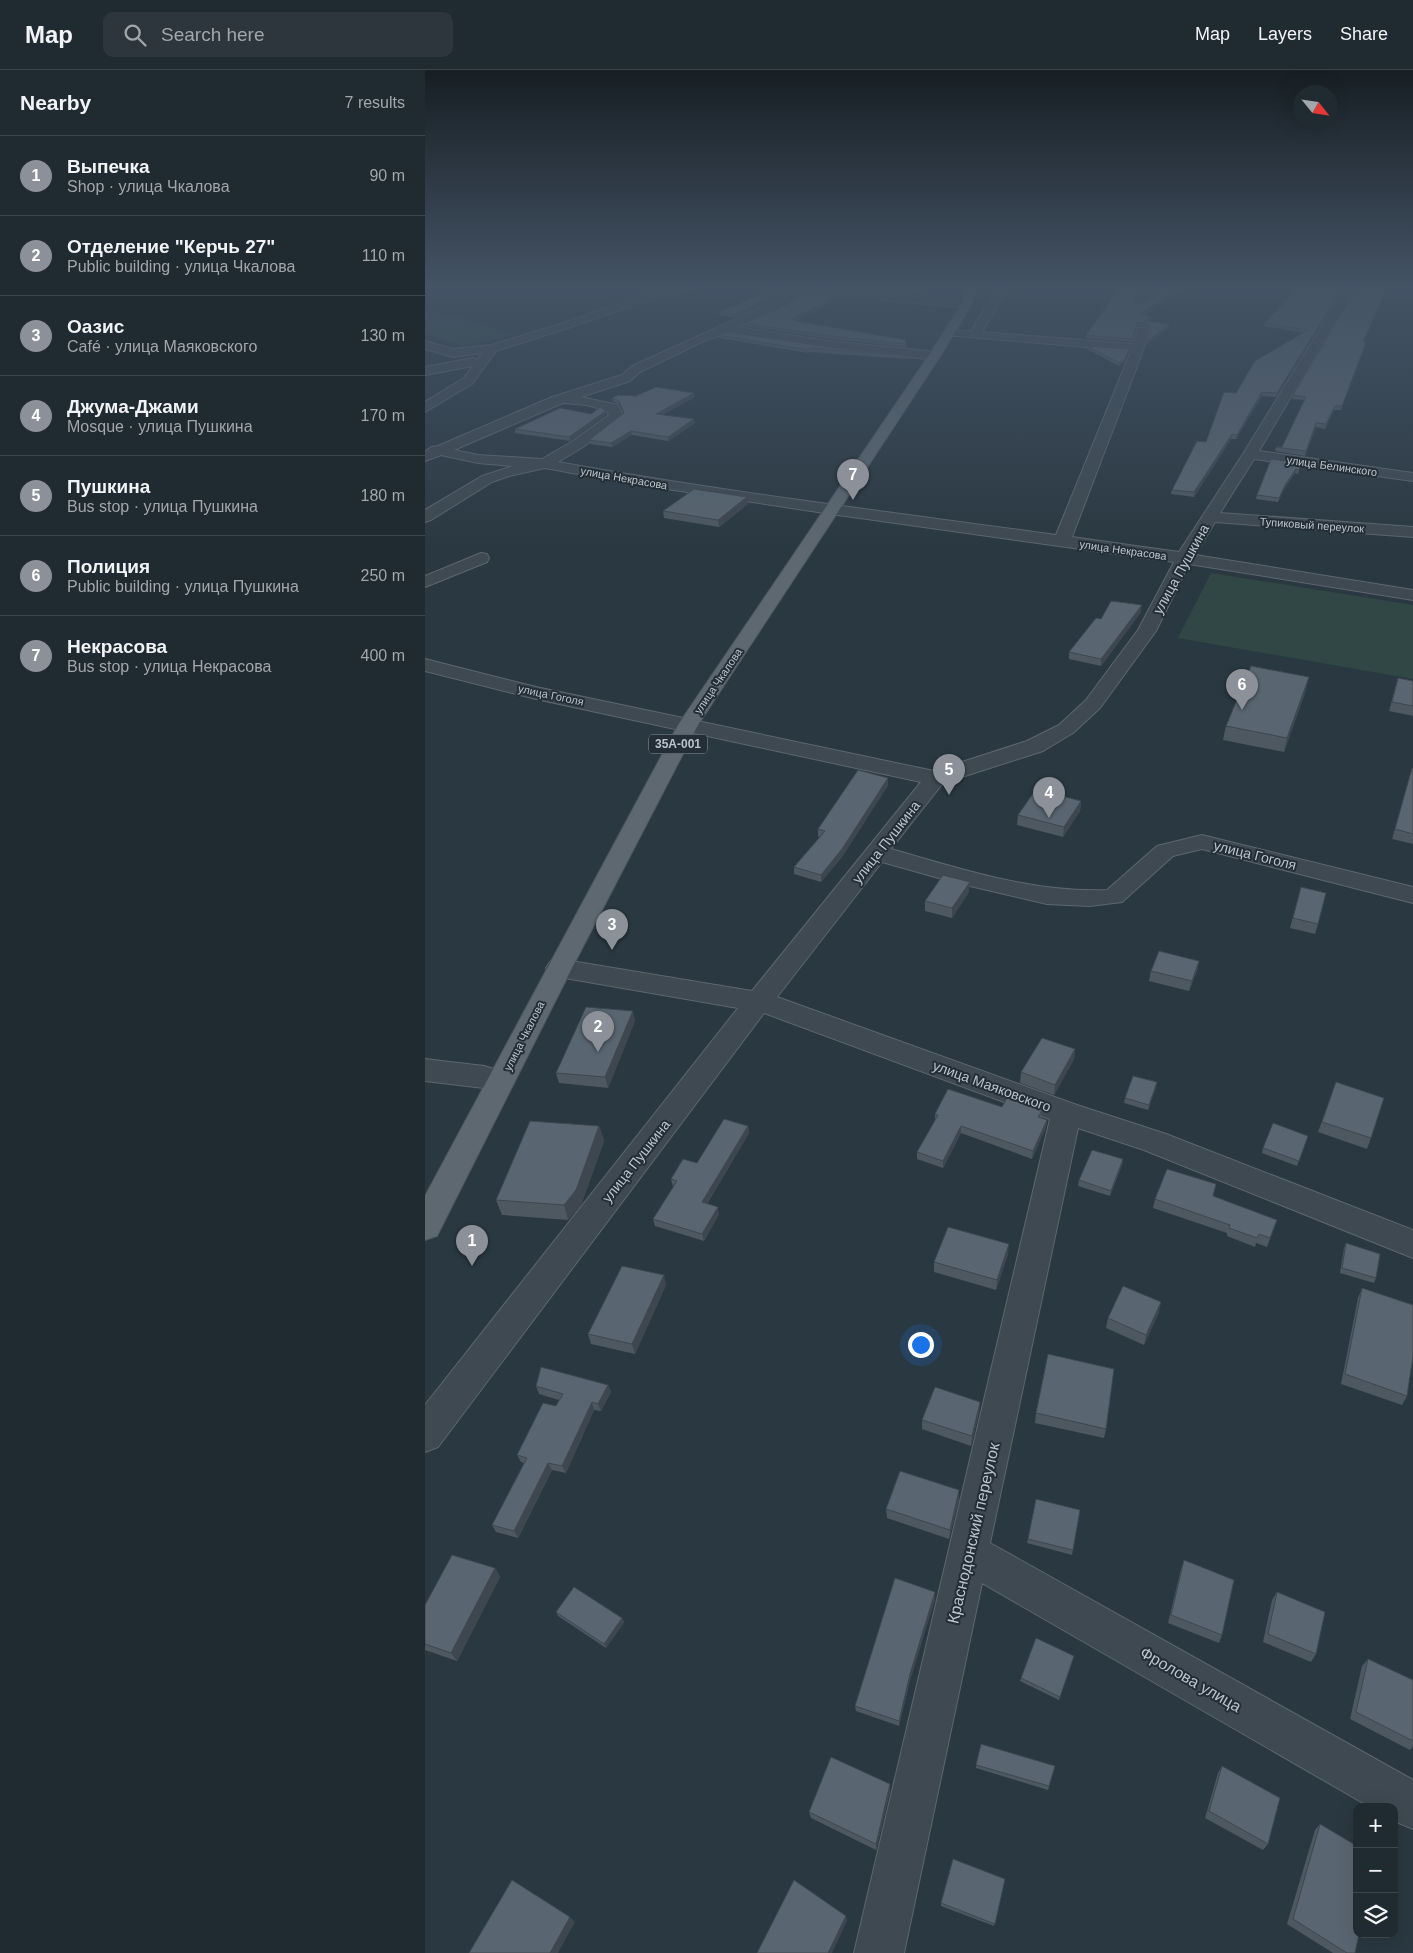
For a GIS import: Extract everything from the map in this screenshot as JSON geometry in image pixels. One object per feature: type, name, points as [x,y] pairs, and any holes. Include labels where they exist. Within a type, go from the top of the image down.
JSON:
[{"type":"main road","name":"улица Чкалова","points":[[425,1227],[493,1079],[551,967],[683,724],[918,375]]},
{"type":"main road","name":"улица Чкалова","points":[[425,1190],[493,1079]]},
{"type":"street","points":[[425,408],[468,382],[473,375]]},
{"type":"street","points":[[425,457],[557,400],[626,378],[629,375]]},
{"type":"street","points":[[1062,541],[1127,375]]},
{"type":"street","name":"улица Пушкина","points":[[425,1434],[759,1001],[878,853],[935,778],[1035,746],[1066,729],[1093,704],[1147,631],[1184,558],[1298,375]]},
{"type":"street","points":[[425,517],[487,479],[505,472],[545,464],[578,444],[616,416],[613,408],[588,401],[557,400]]},
{"type":"street","name":"улица Некрасова","points":[[425,448],[477,459],[545,464],[621,478],[1184,558],[1413,595]]},
{"type":"street","name":"улица Белинского","points":[[1250,454],[1413,477]]},
{"type":"street","name":"Тупиковый переулок","points":[[1210,517],[1413,532]]},
{"type":"street","points":[[425,582],[481,558]]},
{"type":"street","name":"улица Гоголя","points":[[425,665],[536,693],[935,778]]},
{"type":"street","name":"улица Гоголя","points":[[878,853],[963,877],[1037,894],[1090,898],[1113,897],[1165,851],[1202,842],[1413,895]]},
{"type":"street","name":"улица Маяковского","points":[[551,967],[730,998],[759,1001],[1067,1114],[1155,1142],[1413,1244]]},
{"type":"street","points":[[425,1070],[493,1079]]},
{"type":"street","name":"Краснодонский переулок","points":[[879,1953],[1067,1114]]},
{"type":"street","name":"Фролова улица","points":[[969,1553],[1413,1806]]},
{"type":"green space","points":[[1211,573],[1413,605],[1413,679],[1178,638]]},
{"type":"building","points":[[1247,375],[1288,375],[1277,393],[1262,392],[1237,435],[1232,434],[1194,492],[1172,490],[1197,441],[1206,442],[1224,392],[1236,393]]},
{"type":"building","points":[[1305,375],[1354,375],[1342,406],[1335,406],[1326,424],[1316,423],[1306,451],[1276,447],[1282,447],[1306,397],[1293,395]]},
{"type":"building","points":[[656,387],[694,393],[656,414],[694,419],[668,437],[631,431],[611,443],[589,440],[624,413],[619,401],[612,398],[618,395],[636,396]]},
{"type":"building","points":[[600,407],[606,411],[569,437],[515,429],[560,408],[591,414]]},
{"type":"building","points":[[1271,459],[1301,463],[1299,470],[1296,469],[1279,498],[1257,495]]},
{"type":"building","points":[[694,489],[747,497],[718,520],[663,511]]},
{"type":"building","points":[[1111,601],[1142,605],[1101,659],[1069,652],[1096,618],[1101,619]]},
{"type":"building","points":[[1251,666],[1309,677],[1287,738],[1226,726]]},
{"type":"building","points":[[1398,678],[1413,681],[1413,706],[1392,702]]},
{"type":"building","points":[[1413,769],[1413,834],[1395,829]]},
{"type":"building","points":[[858,770],[888,778],[842,849],[821,875],[794,867],[825,831],[818,829]]},
{"type":"building","points":[[1036,789],[1081,801],[1064,827],[1018,815]]},
{"type":"building","points":[[943,875],[970,882],[952,908],[925,901]]},
{"type":"building","points":[[1301,887],[1326,893],[1318,924],[1293,918]]},
{"type":"building","points":[[1159,951],[1199,961],[1192,981],[1151,971]]},
{"type":"building","points":[[586,1007],[633,1011],[605,1077],[556,1073]]},
{"type":"building","points":[[1042,1038],[1075,1049],[1055,1085],[1021,1072]]},
{"type":"building","points":[[1133,1076],[1157,1082],[1149,1105],[1125,1098]]},
{"type":"building","points":[[1336,1082],[1384,1098],[1371,1138],[1322,1122]]},
{"type":"building","points":[[948,1089],[1002,1107],[1007,1098],[1042,1110],[1038,1117],[1047,1120],[1033,1151],[961,1126],[943,1161],[917,1152],[938,1115],[935,1114]]},
{"type":"building","points":[[724,1119],[748,1126],[702,1202],[718,1207],[702,1234],[653,1219],[677,1181],[671,1179],[683,1159],[697,1163]]},
{"type":"building","points":[[530,1121],[599,1126],[576,1190],[564,1205],[496,1200]]},
{"type":"building","points":[[1273,1123],[1308,1136],[1299,1161],[1263,1148]]},
{"type":"building","points":[[1092,1150],[1123,1159],[1111,1191],[1079,1180]]},
{"type":"building","points":[[1167,1169],[1216,1184],[1213,1196],[1277,1220],[1270,1238],[1259,1234],[1257,1238],[1229,1228],[1230,1225],[1155,1199]]},
{"type":"building","points":[[948,1227],[1009,1244],[997,1280],[934,1262]]},
{"type":"building","points":[[1346,1243],[1380,1254],[1376,1278],[1342,1268]]},
{"type":"building","points":[[622,1266],[664,1275],[632,1344],[588,1334]]},
{"type":"building","points":[[1123,1286],[1161,1302],[1146,1335],[1108,1318]]},
{"type":"building","points":[[1362,1288],[1413,1305],[1413,1356],[1407,1396],[1345,1374]]},
{"type":"building","points":[[1048,1354],[1114,1369],[1106,1429],[1036,1413]]},
{"type":"building","points":[[541,1367],[608,1385],[598,1404],[592,1402],[562,1466],[548,1463],[514,1531],[492,1525],[527,1458],[517,1455],[543,1403],[556,1406],[563,1394],[536,1386]]},
{"type":"building","points":[[935,1387],[980,1402],[972,1436],[922,1420]]},
{"type":"building","points":[[900,1471],[959,1490],[950,1530],[886,1509]]},
{"type":"building","points":[[1036,1499],[1080,1510],[1073,1550],[1028,1539]]},
{"type":"building","points":[[452,1555],[495,1568],[451,1653],[425,1644],[425,1605]]},
{"type":"building","points":[[1184,1560],[1234,1580],[1222,1635],[1171,1615]]},
{"type":"building","points":[[895,1578],[935,1592],[910,1674],[899,1721],[855,1706]]},
{"type":"building","points":[[574,1587],[622,1618],[604,1644],[556,1612]]},
{"type":"building","points":[[1277,1592],[1325,1612],[1316,1654],[1268,1634]]},
{"type":"building","points":[[1036,1638],[1074,1656],[1060,1697],[1021,1678]]},
{"type":"building","points":[[1368,1659],[1413,1680],[1413,1741],[1356,1712]]},
{"type":"building","points":[[981,1744],[1055,1766],[1049,1786],[976,1765]]},
{"type":"building","points":[[831,1757],[890,1784],[876,1844],[809,1812]]},
{"type":"building","points":[[1222,1766],[1280,1798],[1268,1844],[1209,1811]]},
{"type":"building","points":[[1320,1824],[1353,1844],[1353,1938],[1358,1938],[1355,1953],[1347,1953],[1293,1919]]},
{"type":"building","points":[[953,1859],[1005,1879],[995,1924],[941,1903]]},
{"type":"building","points":[[512,1880],[570,1917],[550,1953],[469,1953]]},
{"type":"building","points":[[794,1880],[846,1916],[828,1953],[757,1953]]},
{"type":"place","name":"Некрасова","points":[[853,500]]},
{"type":"place","name":"Полиция","points":[[1242,710]]},
{"type":"place","name":"Пушкина","points":[[949,795]]},
{"type":"place","name":"Джума-Джами","points":[[1049,818]]},
{"type":"place","name":"Оазис","points":[[612,950]]},
{"type":"place","name":"Отделение \"Керчь 27\"","points":[[598,1052]]},
{"type":"place","name":"Выпечка","points":[[472,1266]]}]
